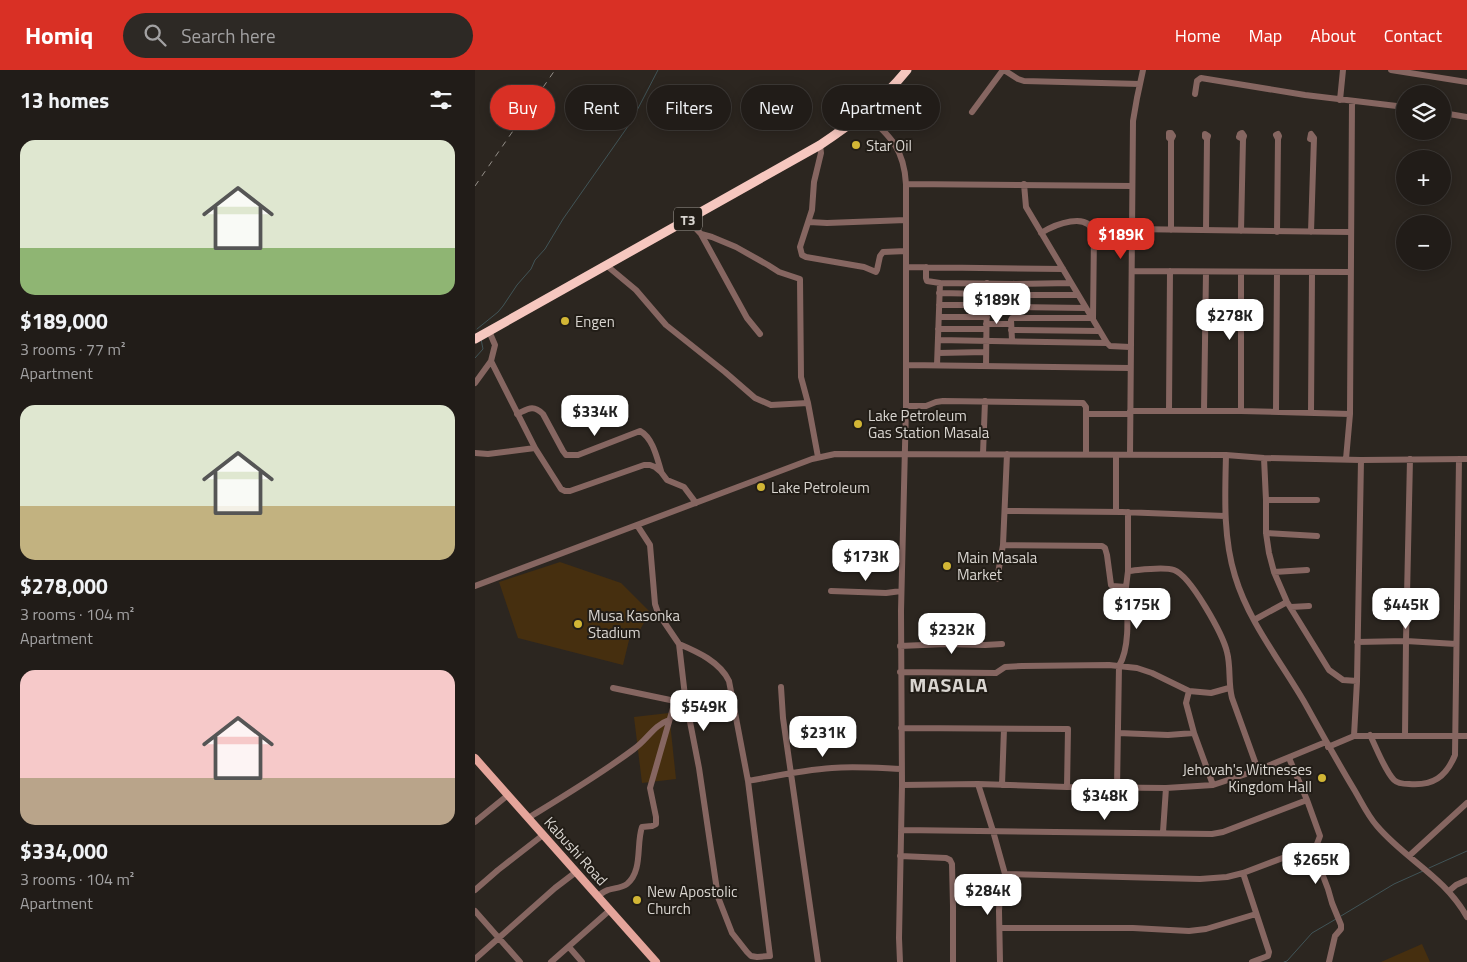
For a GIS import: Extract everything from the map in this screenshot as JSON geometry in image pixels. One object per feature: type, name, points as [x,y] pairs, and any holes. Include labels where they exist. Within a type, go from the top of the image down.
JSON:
[{"type":"highway","name":"T3","points":[[893,85],[898,70]]},
{"type":"highway","name":"T3","points":[[894,85],[907,70]]},
{"type":"highway","name":"T3","points":[[475,339],[820,145],[841,130]]},
{"type":"main road","name":"Kabushi Road","points":[[475,758],[656,962]]},
{"type":"street","points":[[973,112],[1003,70],[1024,81],[1140,84]]},
{"type":"street","points":[[1130,455],[1133,122],[1143,70]]},
{"type":"street","points":[[1340,100],[1343,70]]},
{"type":"street","points":[[1391,70],[1467,82]]},
{"type":"street","points":[[1195,94],[1197,81],[1201,78],[1340,100],[1396,106]]},
{"type":"street","points":[[1346,459],[1349,414],[1352,101]]},
{"type":"street","points":[[1451,114],[1467,117]]},
{"type":"street","points":[[882,130],[899,151],[904,164],[907,184],[906,364],[900,672],[902,785],[900,962]]},
{"type":"street","points":[[1206,230],[1207,139]]},
{"type":"street","points":[[1241,231],[1243,139]]},
{"type":"street","points":[[1277,232],[1278,139]]},
{"type":"street","points":[[1171,140],[1171,230]]},
{"type":"street","points":[[1311,232],[1313,140]]},
{"type":"street","points":[[820,145],[821,153],[814,182],[812,210],[800,247],[802,255],[864,267],[876,272],[880,256],[883,252],[906,251]]},
{"type":"street","points":[[907,184],[1132,186]]},
{"type":"street","points":[[1025,184],[1025,207],[1099,331],[1110,346],[1131,347]]},
{"type":"street","points":[[687,219],[701,234],[747,318],[760,334]]},
{"type":"street","points":[[809,222],[906,220]]},
{"type":"street","points":[[1041,233],[1056,225],[1071,222],[1085,222],[1093,228],[1092,319]]},
{"type":"street","points":[[1132,229],[1351,232]]},
{"type":"street","points":[[701,234],[736,248],[779,272],[800,279],[801,377],[809,403],[818,457]]},
{"type":"street","points":[[606,265],[636,290],[667,326],[755,398],[771,405],[809,403]]},
{"type":"street","points":[[906,267],[1063,269]]},
{"type":"street","points":[[926,267],[927,280],[940,282],[1071,283]]},
{"type":"street","points":[[1132,271],[1350,272]]},
{"type":"street","points":[[1169,410],[1170,271]]},
{"type":"street","points":[[1204,411],[1206,272]]},
{"type":"street","points":[[1241,272],[1241,411]]},
{"type":"street","points":[[1276,411],[1277,272]]},
{"type":"street","points":[[1311,412],[1312,273]]},
{"type":"street","points":[[937,365],[940,282]]},
{"type":"street","points":[[986,366],[987,283]]},
{"type":"street","points":[[1014,284],[1012,286],[1012,303],[1014,307],[1085,308]]},
{"type":"street","points":[[939,293],[987,294]]},
{"type":"street","points":[[1012,295],[1078,295]]},
{"type":"street","points":[[939,305],[987,305]]},
{"type":"street","points":[[939,317],[1011,327],[1099,331]]},
{"type":"street","points":[[1012,340],[1011,318],[1092,319]]},
{"type":"street","points":[[938,328],[986,323]]},
{"type":"street","points":[[475,384],[491,361],[495,345],[489,332]]},
{"type":"street","points":[[938,340],[1107,343]]},
{"type":"street","points":[[938,353],[986,352]]},
{"type":"street","points":[[491,361],[535,448],[561,489],[570,491],[644,465],[650,465],[661,472]]},
{"type":"street","points":[[906,364],[1130,368]]},
{"type":"street","points":[[905,406],[926,406],[936,402],[985,401],[1085,404],[1086,454]]},
{"type":"street","points":[[983,454],[985,401]]},
{"type":"street","points":[[517,414],[531,408],[539,409],[563,451],[566,455],[571,456],[606,445],[640,431],[644,433],[653,448],[661,472],[667,480],[684,487],[695,503]]},
{"type":"street","points":[[1086,414],[1169,410],[1349,414]]},
{"type":"street","points":[[475,453],[488,454],[535,448]]},
{"type":"street","points":[[475,586],[818,457],[835,454],[1117,454],[1226,455],[1264,458],[1361,460],[1467,459]]},
{"type":"street","points":[[997,580],[1003,546],[1006,511],[1007,454]]},
{"type":"street","points":[[1116,512],[1117,454]]},
{"type":"street","points":[[1226,455],[1225,516],[1227,542],[1241,594],[1254,620],[1306,705],[1327,745],[1377,825],[1449,891],[1467,916]]},
{"type":"street","points":[[1264,458],[1266,533],[1274,572],[1289,605],[1329,670],[1343,680],[1357,681]]},
{"type":"street","points":[[1370,735],[1387,770],[1394,780],[1399,783],[1433,782],[1451,764],[1455,755],[1459,458]]},
{"type":"street","points":[[1405,736],[1410,459]]},
{"type":"street","points":[[1354,736],[1357,681],[1361,460]]},
{"type":"street","points":[[1458,490],[1467,490]]},
{"type":"street","points":[[1266,500],[1317,500]]},
{"type":"street","points":[[1006,511],[1128,512],[1225,516]]},
{"type":"street","points":[[1117,788],[1119,666],[1126,644],[1128,512]]},
{"type":"street","points":[[637,525],[651,545],[655,604],[658,613],[679,644],[719,897],[732,933],[747,952],[751,956],[770,959],[748,781],[729,681],[720,667],[698,652],[679,644]]},
{"type":"street","points":[[1458,529],[1467,530]]},
{"type":"street","points":[[1266,533],[1317,536]]},
{"type":"street","points":[[1003,546],[1103,546],[1107,555],[1112,586],[1126,587]]},
{"type":"street","points":[[1128,571],[1175,570],[1183,575],[1189,583],[1211,618],[1227,651],[1229,688],[1258,770]]},
{"type":"street","points":[[1274,572],[1307,570]]},
{"type":"street","points":[[831,590],[875,593],[901,592]]},
{"type":"street","points":[[1254,620],[1289,605],[1309,606]]},
{"type":"street","points":[[1357,642],[1406,641],[1456,644]]},
{"type":"street","points":[[901,646],[946,644],[985,646],[1002,644]]},
{"type":"street","points":[[900,672],[996,673],[1005,667],[1022,666],[1119,666],[1137,668],[1152,673],[1189,691],[1211,693],[1229,688]]},
{"type":"street","points":[[781,686],[783,718],[818,962]]},
{"type":"street","points":[[613,688],[675,701],[687,700]]},
{"type":"street","points":[[1189,691],[1187,703],[1194,733],[1213,785]]},
{"type":"street","points":[[598,896],[606,891],[627,885],[634,875],[639,852],[640,833],[643,827],[656,824],[650,788],[675,701]]},
{"type":"street","points":[[528,818],[620,760],[637,748],[661,723],[669,720]]},
{"type":"street","points":[[901,728],[1068,729],[1067,787]]},
{"type":"street","points":[[1002,785],[1004,729]]},
{"type":"street","points":[[1118,733],[1194,733]]},
{"type":"street","points":[[902,785],[978,784],[1166,788],[1213,785],[1354,736],[1467,736]]},
{"type":"street","points":[[1005,874],[1200,879],[1227,877],[1243,873],[1317,844],[1320,836],[1289,758]]},
{"type":"street","points":[[748,781],[791,772],[833,768],[901,769]]},
{"type":"street","points":[[978,784],[1005,874],[999,902],[1000,962]]},
{"type":"street","points":[[1163,832],[1166,788]]},
{"type":"street","points":[[475,822],[508,795]]},
{"type":"street","points":[[901,830],[1212,834],[1223,832],[1307,800]]},
{"type":"street","points":[[1409,856],[1467,803]]},
{"type":"street","points":[[475,890],[497,870],[543,835]]},
{"type":"street","points":[[1312,846],[1342,928],[1335,936],[1329,962]]},
{"type":"street","points":[[900,856],[946,858],[950,860],[952,864],[953,962]]},
{"type":"street","points":[[475,960],[555,888],[576,872]]},
{"type":"street","points":[[1243,873],[1269,952],[1265,958],[1253,962]]},
{"type":"street","points":[[1449,891],[1467,880]]},
{"type":"street","points":[[551,962],[610,910]]},
{"type":"street","points":[[475,911],[520,962]]},
{"type":"street","points":[[1000,928],[1133,928],[1189,931],[1206,929],[1256,914]]},
{"type":"street","points":[[569,947],[582,962]]},
{"type":"shaded area","name":"Musa Kasonka Stadium","points":[[560,562],[621,583],[650,612],[636,637],[630,636],[623,665],[518,638],[499,582]]},
{"type":"shaded area","points":[[669,713],[676,779],[642,783],[634,717]]},
{"type":"shaded area","points":[[1422,944],[1430,962],[1381,962]]},
{"type":"waterway","points":[[477,329],[498,312],[545,249],[563,219],[631,122],[658,70]]},
{"type":"waterway","points":[[475,358],[483,349],[481,339]]},
{"type":"waterway","points":[[1429,868],[1467,851]]},
{"type":"waterway","points":[[1341,916],[1394,884],[1423,871]]},
{"type":"waterway","points":[[1284,962],[1312,933],[1336,919]]},
{"type":"railway","points":[[475,186],[555,70]]},
{"type":"place","name":"Star Oil","points":[[856,145]]},
{"type":"place","name":"Engen","points":[[565,321]]},
{"type":"place","name":"Lake Petroleum Gas Station Masala","points":[[858,424]]},
{"type":"place","name":"Lake Petroleum","points":[[761,487]]},
{"type":"place","name":"Main Masala Market","points":[[947,566]]},
{"type":"place","name":"Musa Kasonka Stadium","points":[[578,624]]},
{"type":"place","name":"Jehovah's Witnesses Kingdom Hall","points":[[1322,778]]},
{"type":"place","name":"New Apostolic Church","points":[[637,900]]},
{"type":"district","name":"MASALA","points":[[949,684]]}]
